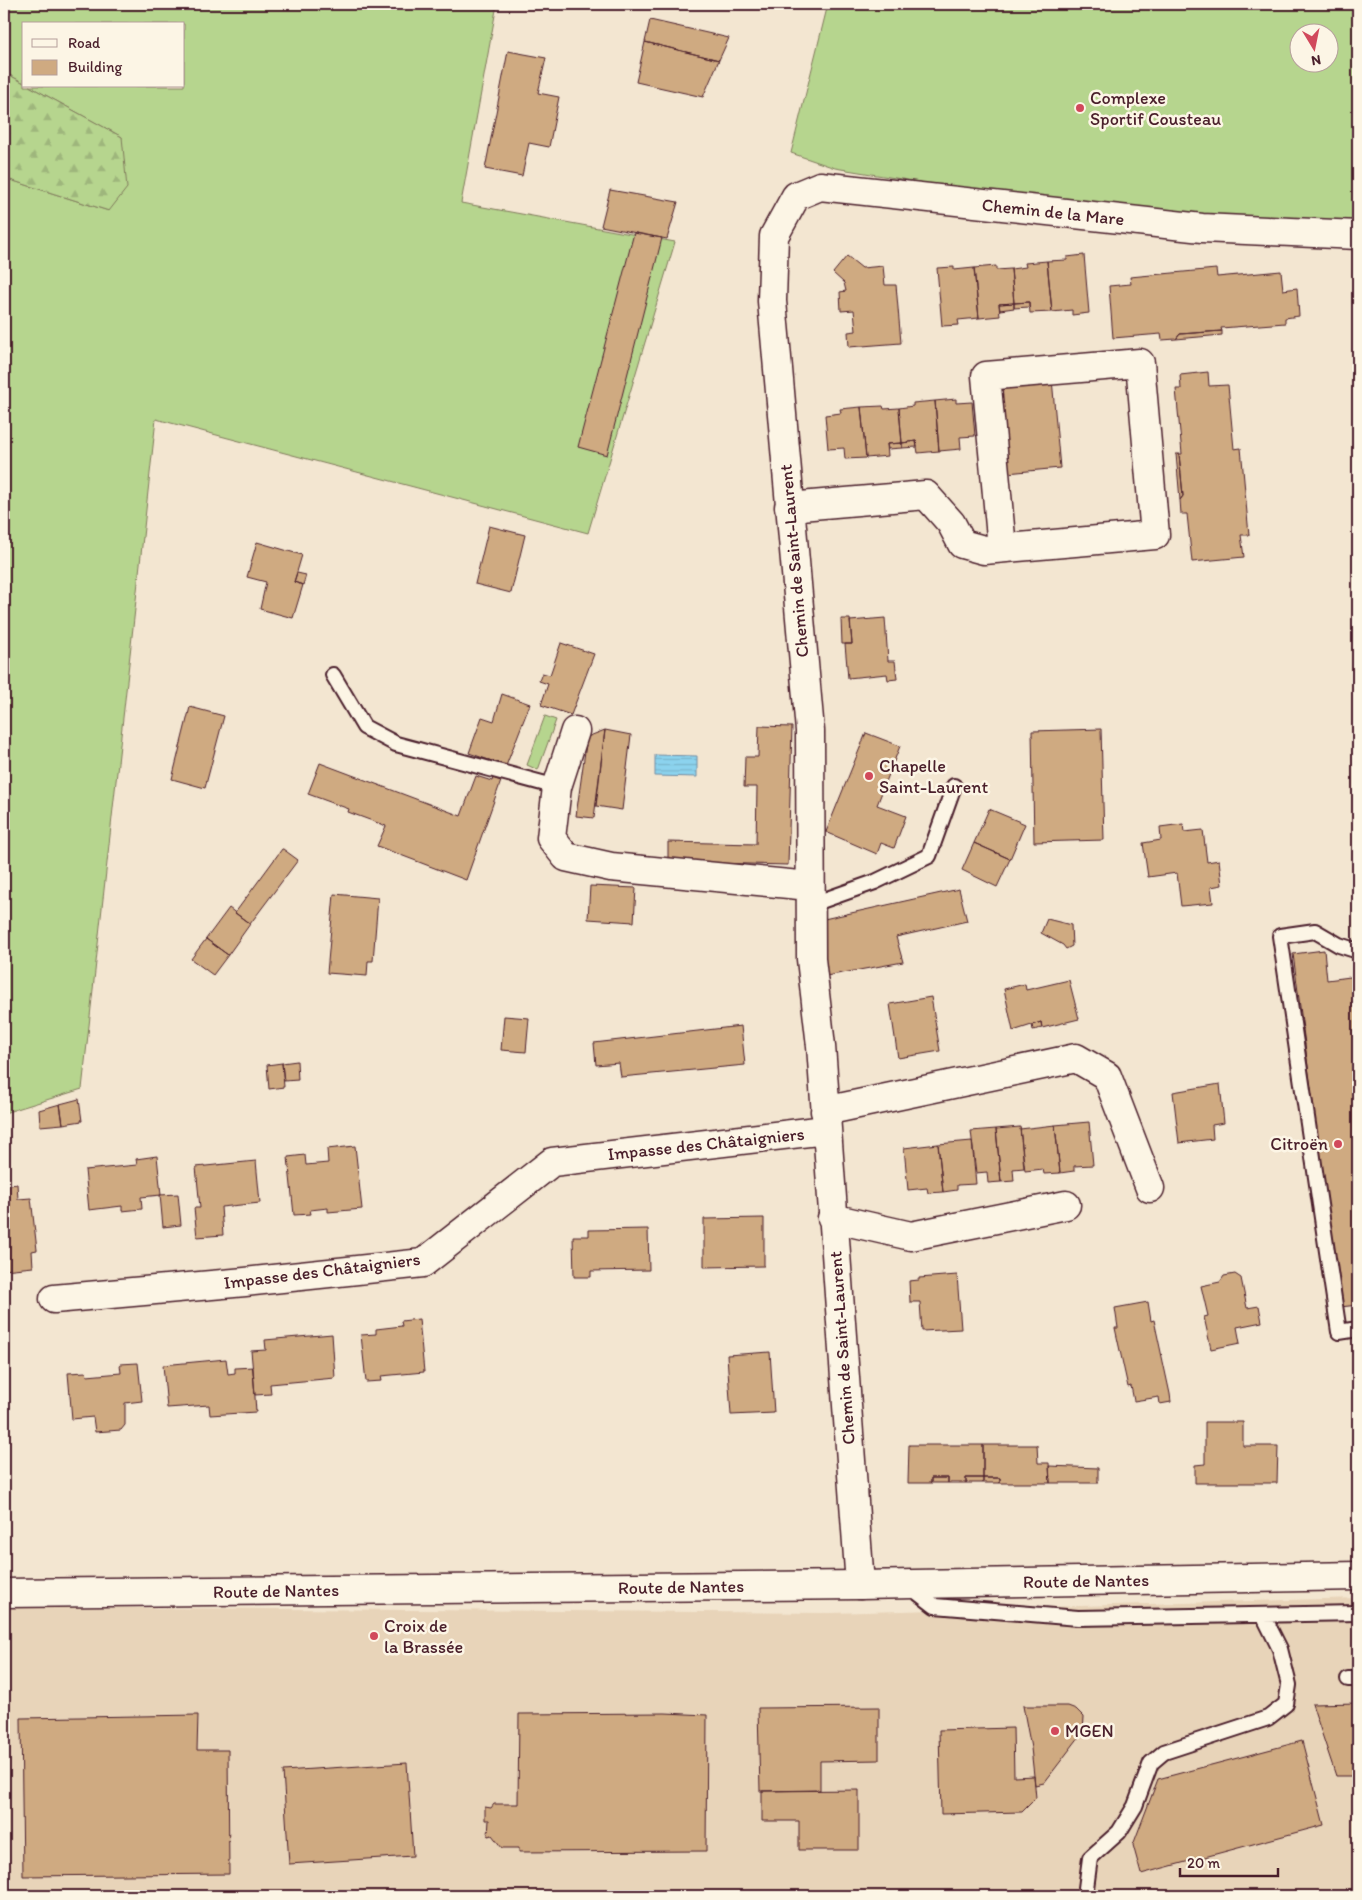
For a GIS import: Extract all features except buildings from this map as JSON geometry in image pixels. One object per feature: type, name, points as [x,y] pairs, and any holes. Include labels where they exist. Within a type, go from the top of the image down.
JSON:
[{"type":"street","name":"Chemin de la Mare","points":[[774,236],[796,196],[820,186],[1202,228],[1358,235]]},
{"type":"street","name":"Chemin de Saint-Laurent","points":[[774,236],[772,301],[810,731],[811,959],[826,1121],[860,1585]]},
{"type":"street","points":[[789,507],[926,495],[952,524],[962,544],[984,550],[1155,535],[1140,362],[986,376],[1002,548]]},
{"type":"street","points":[[575,731],[557,787],[551,838],[566,857],[611,867],[810,896]]},
{"type":"street","points":[[826,1121],[1076,1058],[1107,1076],[1150,1188]]},
{"type":"street","name":"Impasse des Châtaigniers","points":[[54,1299],[245,1282],[423,1263],[552,1162],[826,1121]]},
{"type":"street","points":[[832,1218],[911,1236],[1066,1205]]},
{"type":"street","name":"Route de Nantes","points":[[4,1593],[860,1585],[1358,1576]]},
{"type":"lane","points":[[333,674],[364,727],[396,744],[557,787]]},
{"type":"lane","points":[[810,896],[875,882],[929,856],[954,786]]},
{"type":"lane","points":[[1358,950],[1339,945],[1315,932],[1280,936],[1339,1332],[1358,1329]]},
{"type":"lane","points":[[907,1584],[935,1606],[1078,1618],[1358,1614]]},
{"type":"lane","points":[[1088,1896],[1086,1888],[1090,1858],[1119,1832],[1135,1806],[1151,1764],[1164,1752],[1268,1718],[1286,1704],[1289,1685],[1285,1667],[1280,1649],[1263,1616]]},
{"type":"shaded area","points":[[1358,1598],[1358,1896],[4,1896],[4,1607],[831,1613]]},
{"type":"green space","points":[[4,4],[497,4],[461,203],[675,242],[588,533],[156,419],[82,1089],[4,1113],[4,178],[109,211],[122,137],[33,88],[185,88],[185,22],[22,22],[22,82],[4,72]]},
{"type":"green space","name":"Complexe Sportif Cousteau","points":[[828,4],[1358,4],[1358,221],[1303,223],[1004,196],[835,168],[791,153]]},
{"type":"green space","points":[[4,72],[22,82],[22,88],[33,88],[122,137],[127,188],[109,211],[4,178]]},
{"type":"green space","points":[[545,716],[556,720],[538,770],[527,765]]},
{"type":"water","points":[[655,755],[697,756],[697,777],[655,776]]},
{"type":"place","name":"Complexe Sportif Cousteau","points":[[1080,108]]},
{"type":"place","name":"Chapelle Saint-Laurent","points":[[869,776]]},
{"type":"place","name":"Citroën","points":[[1338,1144]]},
{"type":"place","name":"Croix de la Brassée","points":[[374,1636]]},
{"type":"place","name":"MGEN","points":[[1055,1731]]}]
